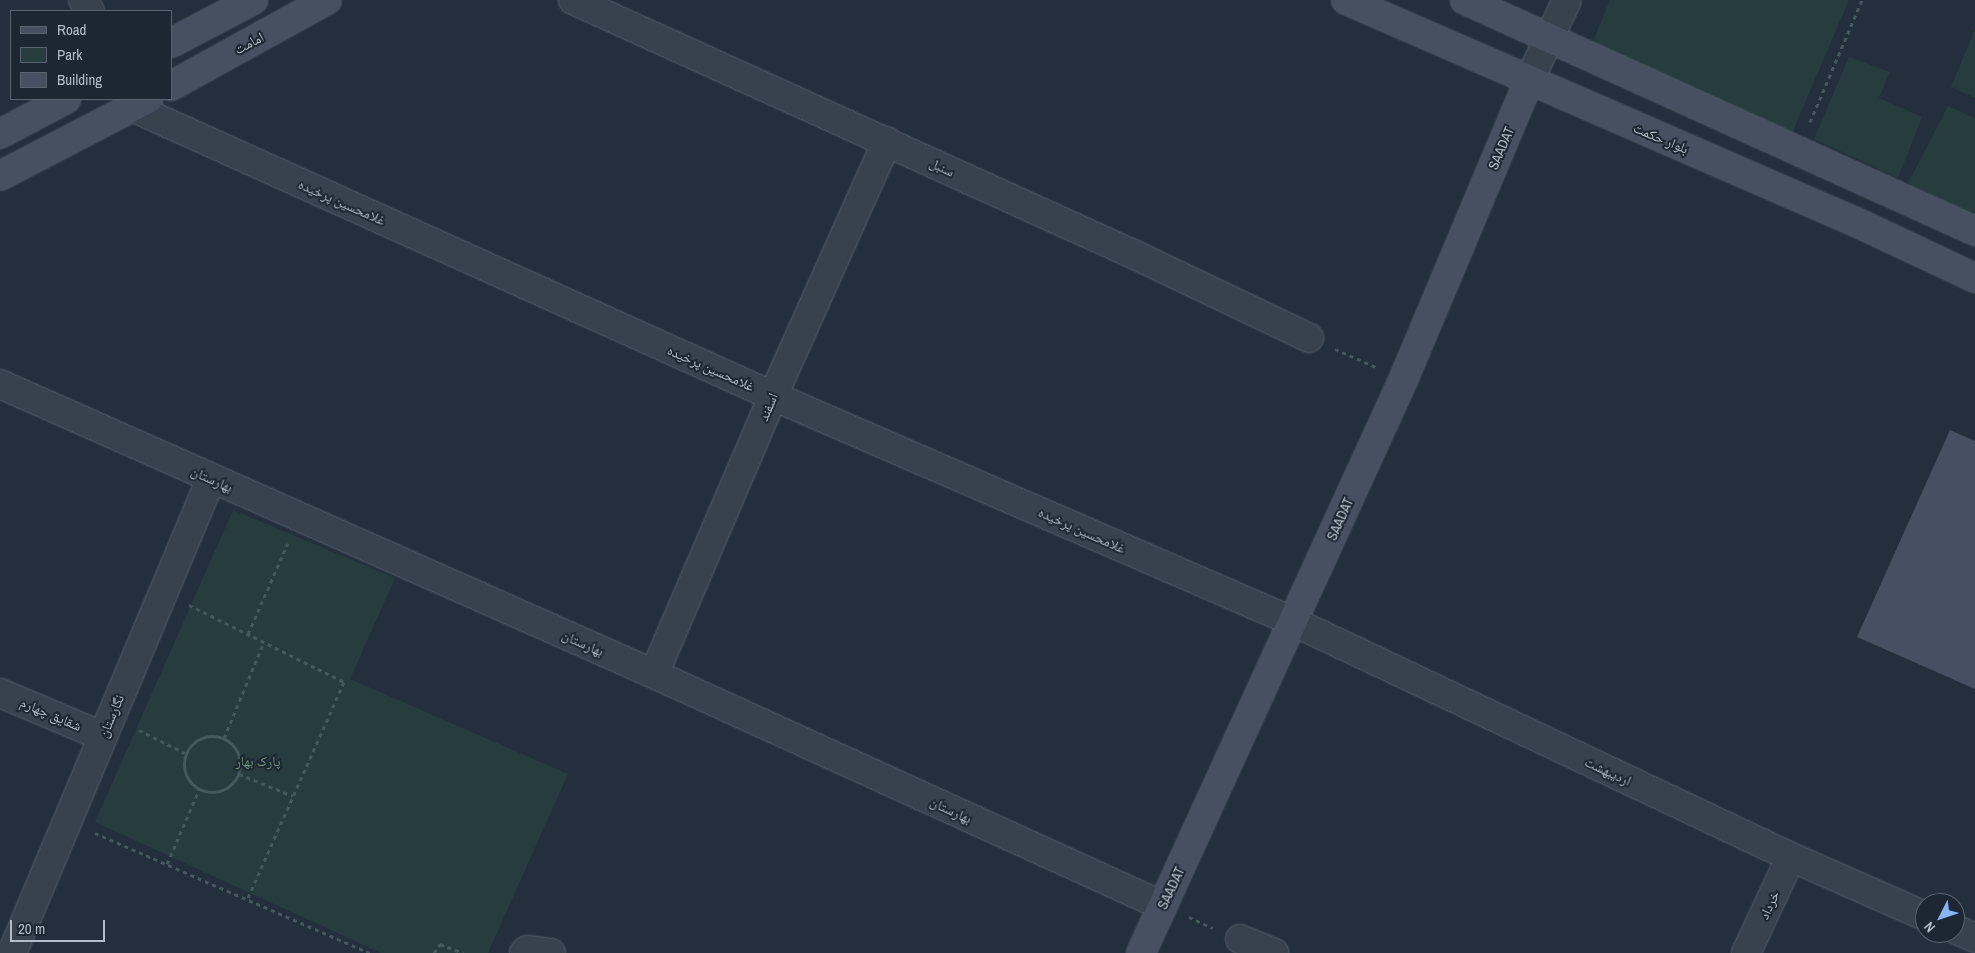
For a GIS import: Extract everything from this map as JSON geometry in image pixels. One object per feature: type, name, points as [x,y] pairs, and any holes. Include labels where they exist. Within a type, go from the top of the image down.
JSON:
[{"type":"street","name":"امامت","points":[[172,85],[326,0]]},
{"type":"street","name":"سنبل","points":[[573,0],[887,141],[1309,338]]},
{"type":"street","name":"بلوار حکمت","points":[[1346,0],[1528,81],[1858,223],[1975,278]]},
{"type":"street","points":[[1466,0],[1550,36],[1975,232]]},
{"type":"street","points":[[1528,81],[1567,0]]},
{"type":"street","points":[[172,42],[250,1]]},
{"type":"street","name":"SAADAT","points":[[1141,953],[1404,378],[1528,81]]},
{"type":"street","points":[[0,134],[64,100]]},
{"type":"street","points":[[0,176],[140,103]]},
{"type":"street","name":"غلامحسین پرخیده","points":[[140,103],[773,396],[1294,622]]},
{"type":"street","name":"اسفند","points":[[654,674],[773,396],[887,141]]},
{"type":"street","name":"بهارستان","points":[[0,384],[654,674],[1163,906]]},
{"type":"street","name":"نگارستان","points":[[12,953],[211,479]]},
{"type":"street","name":"اردیبهشت","points":[[1294,622],[1791,857],[1915,912]]},
{"type":"street","name":"شقایق چهارم","points":[[0,692],[107,726]]},
{"type":"street","name":"خرداد","points":[[1746,953],[1791,857]]},
{"type":"street","points":[[1240,939],[1274,953]]},
{"type":"path","points":[[1798,150],[1862,0]]},
{"type":"path","points":[[1309,338],[1404,378]]},
{"type":"path","points":[[248,634],[299,518]]},
{"type":"path","points":[[163,592],[344,682],[247,900]]},
{"type":"path","points":[[224,738],[264,642]]},
{"type":"path","points":[[107,726],[185,753]]},
{"type":"path","points":[[209,735],[224,738],[235,747],[241,760],[239,774],[230,788],[215,793],[199,790],[188,781],[183,767],[185,753],[194,741],[209,735]]},
{"type":"path","points":[[239,774],[293,796]]},
{"type":"path","points":[[167,864],[199,790]]},
{"type":"path","points":[[67,821],[370,953]]},
{"type":"path","points":[[1163,906],[1240,939]]},
{"type":"path","points":[[434,953],[440,944],[463,953]]},
{"type":"green space","points":[[1610,0],[1849,0],[1792,133],[1591,46]]},
{"type":"green space","points":[[1975,29],[1975,98],[1951,87]]},
{"type":"green space","points":[[1849,57],[1890,72],[1879,98],[1922,117],[1898,178],[1814,139]]},
{"type":"green space","points":[[1948,106],[1975,118],[1975,217],[1908,183]]},
{"type":"green space","name":"پارک بهار","points":[[233,510],[395,578],[350,679],[568,774],[488,953],[381,953],[95,822]]},
{"type":"building","points":[[1950,430],[1975,441],[1975,689],[1857,637]]}]
